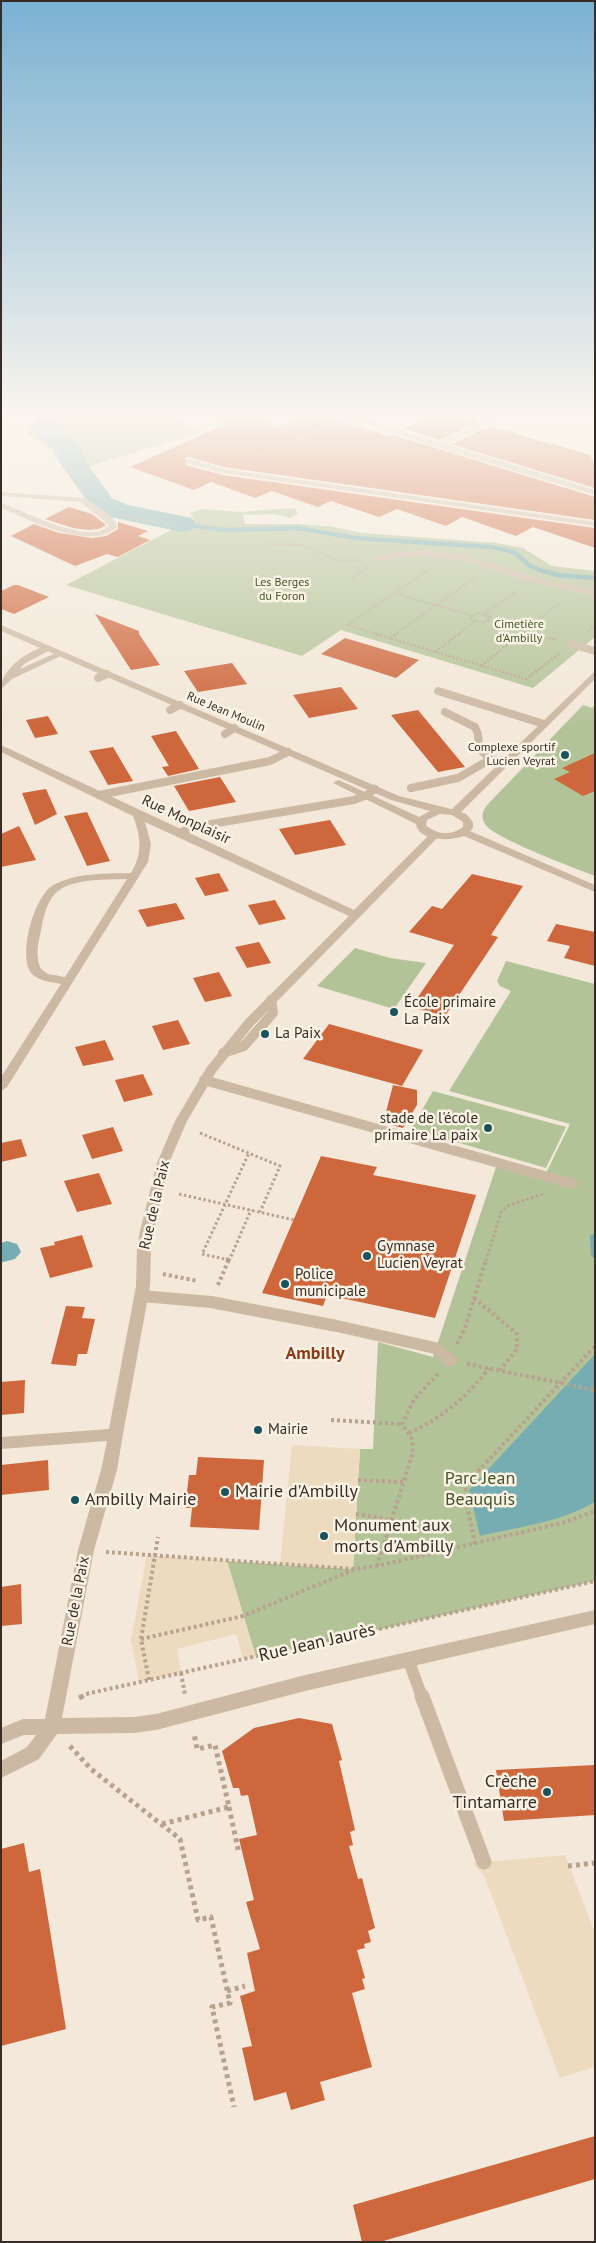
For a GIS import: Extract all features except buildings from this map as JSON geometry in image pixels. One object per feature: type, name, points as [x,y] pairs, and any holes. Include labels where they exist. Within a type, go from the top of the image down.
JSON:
[{"type":"street","points":[[36,518],[78,534],[100,533],[112,528],[113,526],[110,521],[106,518]]},
{"type":"street","points":[[551,518],[595,524]]},
{"type":"street","name":"Rue Jean Moulin","points":[[2,631],[102,676],[170,710],[288,752],[371,792],[421,822],[424,830],[435,835]]},
{"type":"street","points":[[1,686],[5,675],[21,662],[43,650]]},
{"type":"street","points":[[5,675],[56,656]]},
{"type":"street","points":[[435,835],[451,836],[464,832],[469,826],[468,822],[455,812],[595,674]]},
{"type":"street","name":"Rue Jean Moulin","points":[[102,676],[180,705],[279,757],[371,792],[444,811],[455,812]]},
{"type":"street","name":"Rue Monplaisir","points":[[3,750],[356,915]]},
{"type":"street","points":[[421,822],[426,815],[444,811]]},
{"type":"street","points":[[1,1087],[143,862],[146,852],[144,830],[137,814]]},
{"type":"street","points":[[464,832],[595,889]]},
{"type":"street","name":"Rue de la Paix","points":[[52,1727],[86,1550],[106,1483],[116,1434],[142,1296],[144,1248],[160,1175],[181,1121],[204,1080],[223,1053],[271,1000],[435,835]]},
{"type":"street","points":[[69,981],[53,979],[39,973],[32,963],[33,942],[46,897],[52,890],[69,883],[103,877],[134,876]]},
{"type":"street","points":[[1,1443],[116,1434]]},
{"type":"street","points":[[1,1736],[24,1727],[134,1725],[156,1722],[305,1683],[595,1617]]},
{"type":"street","points":[[1,1770],[33,1753],[52,1727]]},
{"type":"lane","points":[[378,558],[419,553],[462,557],[531,579],[595,594]]},
{"type":"lane","points":[[571,644],[595,651]]},
{"type":"lane","points":[[438,691],[544,724]]},
{"type":"lane","points":[[170,710],[180,705]]},
{"type":"lane","points":[[445,712],[475,727],[478,734],[479,748],[490,759],[505,763]]},
{"type":"lane","points":[[99,795],[270,761],[288,752]]},
{"type":"lane","points":[[411,788],[458,778],[490,759]]},
{"type":"lane","points":[[179,832],[193,827],[354,800],[371,792]]},
{"type":"lane","points":[[204,1080],[573,1184]]},
{"type":"lane","points":[[142,1296],[211,1302],[337,1326],[435,1348],[451,1361]]},
{"type":"lane","points":[[408,1659],[484,1862]]},
{"type":"path","points":[[133,518],[177,527]]},
{"type":"path","points":[[264,544],[301,545],[344,561],[378,558]]},
{"type":"path","points":[[390,638],[481,574]]},
{"type":"path","points":[[483,615],[524,586]]},
{"type":"path","points":[[473,616],[393,593],[346,625],[526,679],[571,644]]},
{"type":"path","points":[[481,666],[566,598]]},
{"type":"path","points":[[477,613],[491,617],[483,622],[469,618],[473,616],[477,613]]},
{"type":"path","points":[[435,652],[476,620]]},
{"type":"path","points":[[487,620],[571,644]]},
{"type":"path","points":[[200,1133],[280,1166],[260,1212]]},
{"type":"path","points":[[229,1260],[202,1254],[249,1153]]},
{"type":"path","points":[[402,1424],[414,1398],[451,1361],[465,1328],[501,1212],[507,1206],[573,1184]]},
{"type":"path","points":[[179,1194],[294,1220]]},
{"type":"path","points":[[211,1302],[251,1210]]},
{"type":"path","points":[[163,1274],[200,1281]]},
{"type":"path","points":[[209,1283],[218,1285]]},
{"type":"path","points":[[474,1298],[517,1334],[517,1349],[500,1370]]},
{"type":"path","points":[[476,1544],[465,1496],[466,1486],[595,1346]]},
{"type":"path","points":[[451,1361],[595,1390]]},
{"type":"path","points":[[410,1433],[425,1426],[470,1393],[489,1368]]},
{"type":"path","points":[[330,1420],[402,1424],[410,1433],[413,1452],[377,1566]]},
{"type":"path","points":[[358,1480],[403,1482]]},
{"type":"path","points":[[86,1550],[353,1569],[377,1566],[476,1544],[566,1522],[595,1511]]},
{"type":"path","points":[[356,1514],[390,1520]]},
{"type":"path","points":[[149,1680],[141,1640],[158,1537]]},
{"type":"path","points":[[141,1640],[244,1616],[353,1569]]},
{"type":"path","name":"Rue Jean Jaurès","points":[[75,1699],[86,1694],[595,1581]]},
{"type":"path","points":[[52,1727],[91,1769],[180,1839],[198,1920],[211,1917],[230,2002],[212,2007],[234,2106]]},
{"type":"path","points":[[193,1728],[197,1749],[215,1745],[239,1854]]},
{"type":"path","points":[[162,1824],[229,1807]]},
{"type":"path","points":[[568,1866],[595,1863]]},
{"type":"path","points":[[227,1991],[245,1986]]},
{"type":"green space","points":[[182,518],[195,520],[193,518],[244,518],[245,524],[299,524],[334,527],[362,533],[497,543],[523,548],[552,566],[595,571],[595,637],[533,688],[341,630],[302,656],[66,585],[177,527]]},
{"type":"green space","name":"Complexe sportif Lucien Veyrat","points":[[583,705],[592,708],[595,705],[595,876],[503,837],[491,830],[485,824],[483,818],[487,805]]},
{"type":"green space","points":[[355,948],[390,958],[426,963],[394,1009],[317,986]]},
{"type":"green space","name":"Parc Jean Beauquis","points":[[506,961],[595,984],[595,1581],[256,1657],[227,1561],[353,1569],[360,1449],[373,1449],[378,1342],[433,1357],[496,1167],[546,1173],[570,1124],[449,1091],[511,991],[500,986],[497,981]]},
{"type":"green space","name":"stade de l'école primaire La paix","points":[[433,1091],[566,1127],[546,1168],[411,1129]]},
{"type":"shaded area","points":[[292,1445],[360,1449],[353,1569],[280,1565]]},
{"type":"shaded area","points":[[147,1555],[227,1561],[256,1657],[243,1659],[236,1634],[177,1649],[181,1673],[139,1682],[131,1640]]},
{"type":"shaded area","points":[[565,1855],[595,1933],[595,2067],[560,2078],[484,1875],[472,1863]]},
{"type":"water","points":[[7,1241],[17,1244],[21,1252],[15,1259],[1,1262],[1,1243]]},
{"type":"water","points":[[595,1354],[595,1502],[554,1519],[480,1536],[469,1490]]},
{"type":"waterway","points":[[152,518],[182,524]]},
{"type":"waterway","points":[[182,524],[225,530],[298,528],[355,538],[491,547],[514,552],[530,566],[543,571],[558,575],[595,578]]},
{"type":"waterway","points":[[594,1238],[595,1254]]},
{"type":"place","name":"Complexe sportif Lucien Veyrat","points":[[565,755]]},
{"type":"place","name":"École primaire La Paix","points":[[394,1012]]},
{"type":"place","name":"La Paix","points":[[265,1034]]},
{"type":"place","name":"stade de l'école primaire La paix","points":[[488,1128]]},
{"type":"place","name":"Gymnase Lucien Veyrat","points":[[367,1256]]},
{"type":"place","name":"Police municipale","points":[[285,1284]]},
{"type":"place","name":"Mairie","points":[[258,1430]]},
{"type":"place","name":"Mairie d'Ambilly","points":[[225,1492]]},
{"type":"place","name":"Ambilly Mairie","points":[[75,1500]]},
{"type":"place","name":"Monument aux morts d'Ambilly","points":[[324,1536]]},
{"type":"place","name":"Crèche Tintamarre","points":[[547,1792]]},
{"type":"district","name":"Ambilly","points":[[315,1354]]},
{"type":"park label","name":"Les Berges du Foron","points":[[282,590]]},
{"type":"park label","name":"Cimetière d'Ambilly","points":[[519,632]]}]
